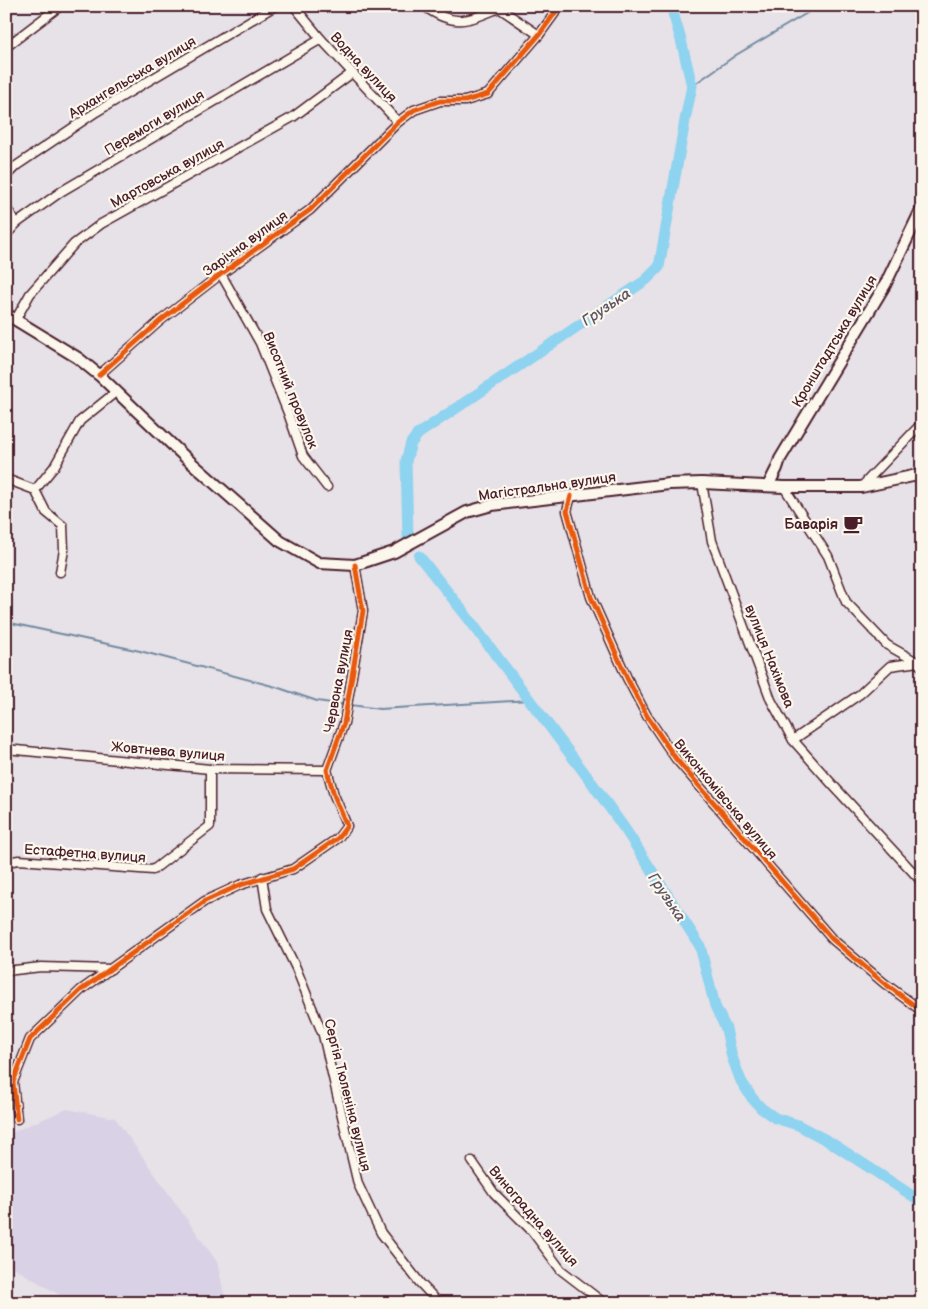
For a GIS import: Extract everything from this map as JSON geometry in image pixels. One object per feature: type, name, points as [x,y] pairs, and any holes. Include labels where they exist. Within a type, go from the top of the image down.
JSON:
[{"type":"main road","name":"Кронштадтська вулиця","points":[[768,486],[787,446],[885,285],[922,208]]},
{"type":"main road","name":"Магістральна вулиця","points":[[6,314],[78,358],[99,374],[185,457],[280,541],[319,563],[355,566],[394,552],[467,512],[492,505],[661,484],[702,483],[784,487],[861,487],[922,474]]},
{"type":"main road","points":[[777,468],[784,487]]},
{"type":"street","points":[[6,47],[60,6]]},
{"type":"street","name":"Архангельська вулиця","points":[[6,176],[16,166],[96,112],[275,6]]},
{"type":"street","name":"Водна вулиця","points":[[294,6],[321,39],[398,122],[414,110],[440,101],[464,101],[488,94],[539,35],[560,6]]},
{"type":"street","points":[[424,6],[445,18],[462,21],[499,8],[539,35]]},
{"type":"street","name":"Перемоги вулиця","points":[[6,235],[17,223],[62,191],[321,39]]},
{"type":"street","name":"Мартовська вулиця","points":[[16,320],[30,294],[74,244],[100,224],[293,117],[352,73]]},
{"type":"street","name":"Зарічна вулиця","points":[[99,374],[160,321],[310,210],[398,122]]},
{"type":"street","points":[[6,208],[17,223]]},
{"type":"street","name":"Висотний провулок","points":[[221,274],[260,342],[303,456],[327,487]]},
{"type":"street","points":[[34,490],[54,467],[80,421],[117,391]]},
{"type":"street","points":[[861,487],[922,423]]},
{"type":"street","points":[[6,479],[34,490],[46,512],[63,526],[64,550],[60,572]]},
{"type":"street","name":"вулиця Нахімова","points":[[702,483],[712,540],[771,700],[793,740],[922,882]]},
{"type":"street","points":[[784,487],[828,556],[846,602],[886,645],[920,663]]},
{"type":"street","name":"Виконкомівська вулиця","points":[[571,496],[568,512],[591,597],[627,678],[647,716],[676,759],[832,939],[884,983],[922,1011]]},
{"type":"street","name":"Червона вулиця","points":[[327,770],[344,723],[363,611],[355,566]]},
{"type":"street","points":[[793,740],[860,694],[890,666],[920,663]]},
{"type":"street","name":"Жовтнева вулиця","points":[[6,749],[210,769],[327,770]]},
{"type":"street","name":"Естафетна вулиця","points":[[6,862],[19,860],[153,870],[210,826],[210,769]]},
{"type":"street","points":[[17,1119],[10,1082],[30,1040],[81,990],[205,901],[262,877],[293,869],[338,838],[347,826],[334,795],[327,770]]},
{"type":"street","name":"Сергія Тюленіна вулиця","points":[[262,877],[268,909],[296,968],[323,1035],[358,1184],[381,1232],[420,1283],[439,1303]]},
{"type":"street","points":[[6,971],[41,967],[111,969]]},
{"type":"street","name":"Виноградна вулиця","points":[[472,1161],[494,1193],[532,1231],[561,1270],[604,1303]]},
{"type":"shaded area","points":[[67,1109],[115,1118],[217,1262],[226,1303],[73,1303],[6,1263],[6,1135]]},
{"type":"waterway","name":"Грузька","points":[[408,537],[406,461],[411,443],[418,434],[646,280],[659,267],[692,86],[671,6]]},
{"type":"waterway","points":[[692,86],[736,55],[819,6]]},
{"type":"waterway","name":"Грузька","points":[[419,556],[592,783],[627,832],[700,946],[715,1006],[726,1029],[732,1057],[741,1081],[752,1098],[761,1108],[775,1118],[798,1125],[830,1142],[922,1202]]},
{"type":"waterway","points":[[6,622],[140,651],[276,687],[317,701],[346,705]]},
{"type":"waterway","points":[[351,705],[380,709],[529,700]]},
{"type":"cycle path","points":[[99,375],[160,321],[310,210],[398,122],[414,110],[440,101],[465,101],[488,94],[539,35],[560,6]]},
{"type":"cycle path","points":[[571,496],[567,511],[591,597],[627,678],[647,716],[676,759],[832,939],[884,983],[922,1011]]},
{"type":"cycle path","points":[[17,1119],[13,1082],[30,1039],[81,990],[205,901],[240,885],[293,869],[338,838],[347,826],[334,795],[327,770],[344,723],[363,611],[355,565]]},
{"type":"place","name":"Баварія","points":[[853,524]]}]
